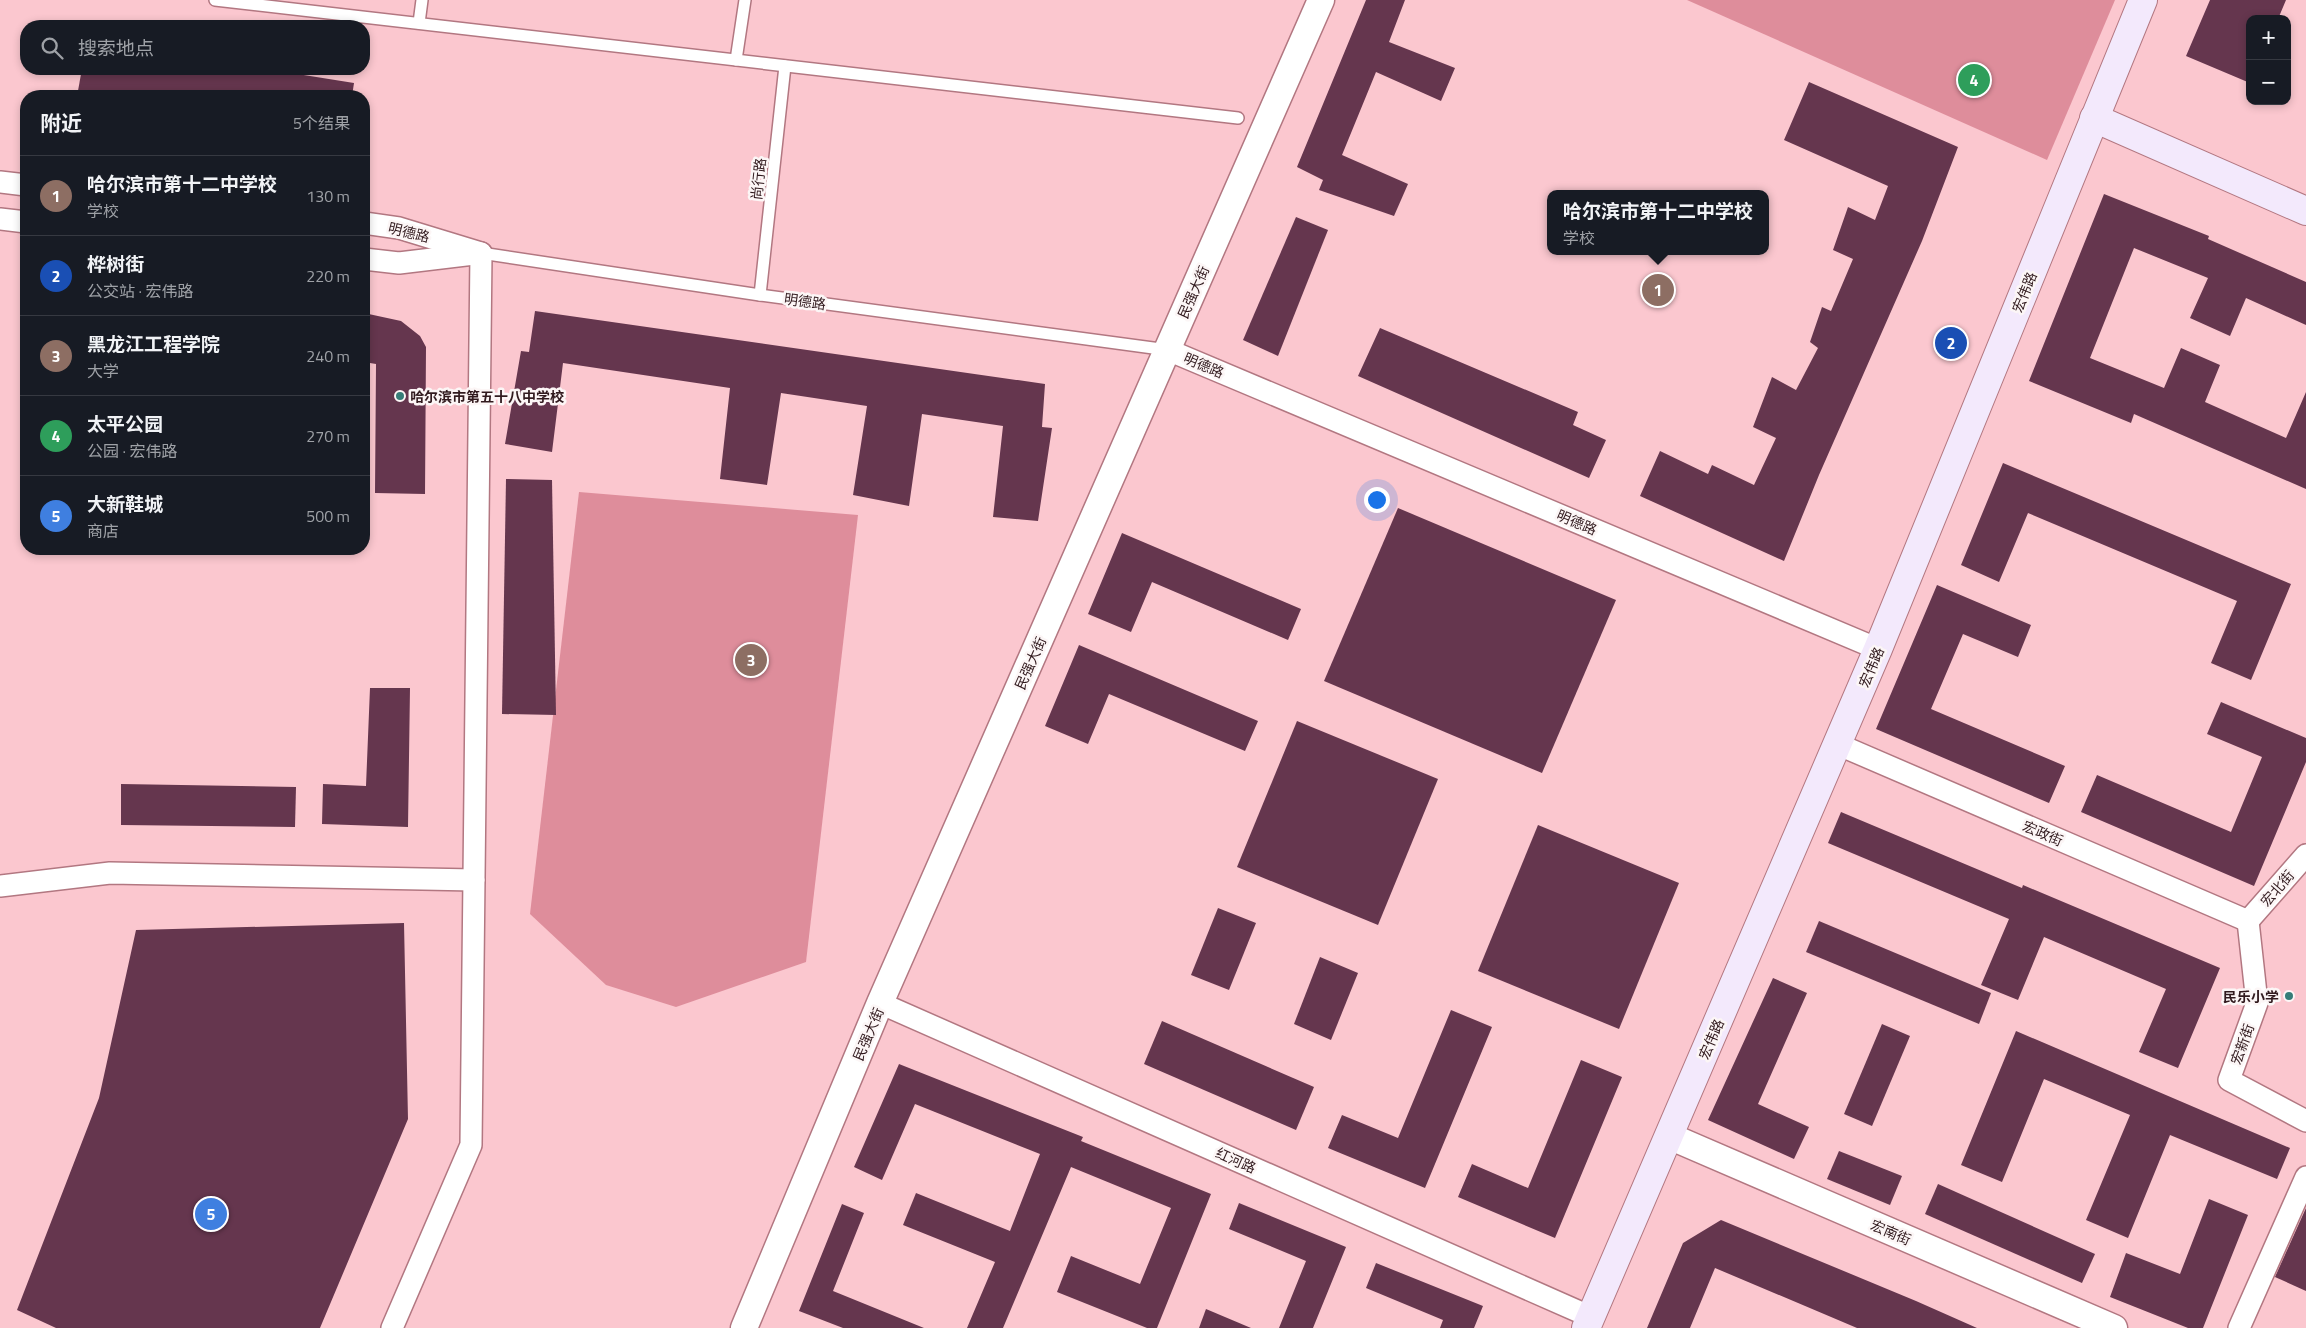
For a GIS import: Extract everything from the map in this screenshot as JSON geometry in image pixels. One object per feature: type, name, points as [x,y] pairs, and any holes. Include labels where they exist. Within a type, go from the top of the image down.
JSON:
[{"type":"main road","name":"宏伟路","points":[[1588,1322],[1838,744],[2143,0]]},
{"type":"main road","points":[[2094,118],[2306,211]]},
{"type":"street","name":"民强大街","points":[[744,1328],[880,1003],[1321,0]]},
{"type":"street","points":[[0,182],[20,184]]},
{"type":"street","points":[[0,219],[20,221]]},
{"type":"street","name":"明德路","points":[[370,225],[399,228],[481,253]]},
{"type":"street","name":"明德路","points":[[370,260],[399,263],[481,253]]},
{"type":"street","points":[[392,1328],[471,1145],[481,253]]},
{"type":"street","name":"明德路","points":[[1168,350],[1878,648]]},
{"type":"street","name":"宏政街","points":[[1838,744],[2248,922]]},
{"type":"street","name":"宏北街","points":[[2248,922],[2306,855]]},
{"type":"street","points":[[0,886],[110,872],[474,880]]},
{"type":"street","name":"宏新街","points":[[2248,922],[2257,1003],[2229,1080],[2306,1121]]},
{"type":"street","name":"红河路","points":[[880,1003],[1588,1322]]},
{"type":"street","name":"宏南街","points":[[1668,1136],[2114,1328]]},
{"type":"street","points":[[2240,1328],[2306,1177]]},
{"type":"lane","points":[[215,0],[1238,118]]},
{"type":"lane","points":[[419,24],[422,0]]},
{"type":"lane","points":[[736,60],[745,0]]},
{"type":"lane","name":"尚行路","points":[[760,295],[785,66]]},
{"type":"lane","name":"明德路","points":[[481,253],[760,295],[1168,350]]},
{"type":"shaded area","points":[[1687,0],[2115,0],[2047,160]]},
{"type":"shaded area","points":[[579,492],[858,515],[806,962],[676,1007],[606,985],[530,914]]},
{"type":"building","points":[[1366,0],[1405,0],[1389,42],[1455,68],[1441,101],[1376,72],[1342,155],[1408,184],[1394,216],[1319,190],[1323,180],[1297,167]]},
{"type":"building","points":[[2210,0],[2286,0],[2280,15],[2246,15],[2246,81],[2186,56]]},
{"type":"building","points":[[81,75],[304,75],[354,83],[353,90],[78,90]]},
{"type":"building","points":[[1809,82],[1958,147],[1922,241],[1819,475],[1784,561],[1640,496],[1660,451],[1708,474],[1712,465],[1754,485],[1776,438],[1753,427],[1772,377],[1796,390],[1818,348],[1810,342],[1822,307],[1831,311],[1853,259],[1833,250],[1848,207],[1875,220],[1888,186],[1784,140]]},
{"type":"building","points":[[2104,194],[2209,236],[2208,239],[2306,282],[2306,325],[2246,298],[2230,336],[2190,318],[2208,278],[2134,248],[2090,358],[2164,388],[2181,348],[2220,365],[2205,402],[2286,438],[2306,392],[2306,489],[2134,414],[2131,423],[2029,381]]},
{"type":"building","points":[[1296,217],[1328,230],[1278,356],[1243,340]]},
{"type":"building","points":[[535,311],[1045,384],[1042,427],[1052,428],[1038,521],[993,517],[1003,426],[922,414],[909,506],[853,495],[867,406],[781,393],[767,485],[720,479],[730,388],[563,363],[552,452],[505,444],[521,351],[529,352]]},
{"type":"building","points":[[370,314],[401,321],[420,336],[426,347],[425,494],[375,493],[376,364],[370,363]]},
{"type":"building","points":[[1380,328],[1578,412],[1573,425],[1606,440],[1589,478],[1358,376]]},
{"type":"building","points":[[2003,463],[2291,584],[2251,680],[2211,663],[2237,601],[2028,513],[1999,582],[1961,565]]},
{"type":"building","points":[[506,479],[552,480],[556,715],[502,714]]},
{"type":"building","points":[[1398,508],[1616,600],[1542,773],[1324,681]]},
{"type":"building","points":[[1122,533],[1301,609],[1288,640],[1152,582],[1131,632],[1088,614]]},
{"type":"building","points":[[1937,585],[2031,625],[2018,657],[1963,634],[1931,709],[2065,766],[2049,803],[1876,729]]},
{"type":"building","points":[[1079,645],[1258,721],[1245,751],[1109,694],[1088,744],[1045,726]]},
{"type":"building","points":[[370,688],[410,688],[408,827],[322,824],[323,784],[366,786]]},
{"type":"building","points":[[2221,702],[2306,738],[2306,762],[2254,886],[2081,812],[2097,775],[2231,832],[2262,757],[2207,734]]},
{"type":"building","points":[[1297,721],[1438,779],[1378,925],[1237,867]]},
{"type":"building","points":[[121,784],[296,787],[295,827],[121,825]]},
{"type":"building","points":[[1841,812],[2022,888],[2023,885],[2220,968],[2178,1068],[2139,1052],[2166,989],[2044,937],[2018,1000],[1981,985],[2009,919],[1828,843]]},
{"type":"building","points":[[1538,825],[1679,883],[1619,1029],[1478,971]]},
{"type":"building","points":[[1218,908],[1256,923],[1229,990],[1191,975]]},
{"type":"building","points":[[1819,921],[1991,993],[1979,1024],[1806,952]]},
{"type":"building","points":[[404,923],[408,1119],[320,1328],[56,1328],[17,1310],[99,1098],[136,930]]},
{"type":"building","points":[[1320,957],[1358,973],[1331,1040],[1294,1024]]},
{"type":"building","points":[[1773,978],[1807,993],[1758,1104],[1809,1127],[1794,1159],[1708,1120]]},
{"type":"building","points":[[1451,1010],[1492,1027],[1425,1188],[1328,1148],[1342,1115],[1398,1138]]},
{"type":"building","points":[[1162,1021],[1314,1087],[1296,1130],[1144,1064]]},
{"type":"building","points":[[1882,1024],[1910,1036],[1872,1126],[1844,1114]]},
{"type":"building","points":[[2016,1031],[2290,1148],[2277,1179],[2170,1135],[2128,1238],[2086,1220],[2130,1115],[2044,1079],[2002,1182],[1961,1165]]},
{"type":"building","points":[[1581,1060],[1622,1077],[1555,1238],[1458,1197],[1472,1164],[1528,1188]]},
{"type":"building","points":[[899,1064],[1083,1137],[1081,1141],[1211,1194],[1157,1328],[1147,1328],[1057,1292],[1071,1256],[1140,1284],[1171,1208],[1071,1167],[1003,1328],[967,1328],[995,1262],[903,1225],[916,1193],[1010,1231],[1040,1154],[915,1104],[882,1180],[854,1167]]},
{"type":"building","points":[[1839,1151],[1902,1176],[1890,1205],[1827,1179]]},
{"type":"building","points":[[1938,1184],[2095,1254],[2082,1283],[1925,1214]]},
{"type":"building","points":[[2209,1199],[2248,1215],[2203,1328],[2188,1328],[2110,1297],[2126,1253],[2180,1274]]},
{"type":"building","points":[[1239,1203],[1346,1247],[1313,1328],[1279,1328],[1306,1261],[1229,1229]]},
{"type":"building","points":[[842,1204],[864,1213],[833,1291],[924,1328],[843,1328],[799,1311]]},
{"type":"building","points":[[2306,1208],[2306,1291],[2275,1277]]},
{"type":"building","points":[[1721,1220],[1977,1328],[1857,1328],[1715,1268],[1690,1328],[1647,1328],[1683,1243]]},
{"type":"building","points":[[1376,1263],[1483,1306],[1474,1328],[1440,1328],[1443,1320],[1366,1288]]},
{"type":"building","points":[[1206,1309],[1251,1328],[1199,1328]]},
{"type":"place","name":"太平公园","points":[[1974,80]]},
{"type":"place","name":"哈尔滨市第十二中学校","points":[[1658,290]]},
{"type":"place","name":"桦树街","points":[[1951,343]]},
{"type":"place","name":"哈尔滨市第五十八中学校","points":[[400,396]]},
{"type":"place","name":"黑龙江工程学院","points":[[751,660]]},
{"type":"place","name":"民乐小学","points":[[2289,996]]},
{"type":"place","name":"大新鞋城","points":[[211,1214]]}]
